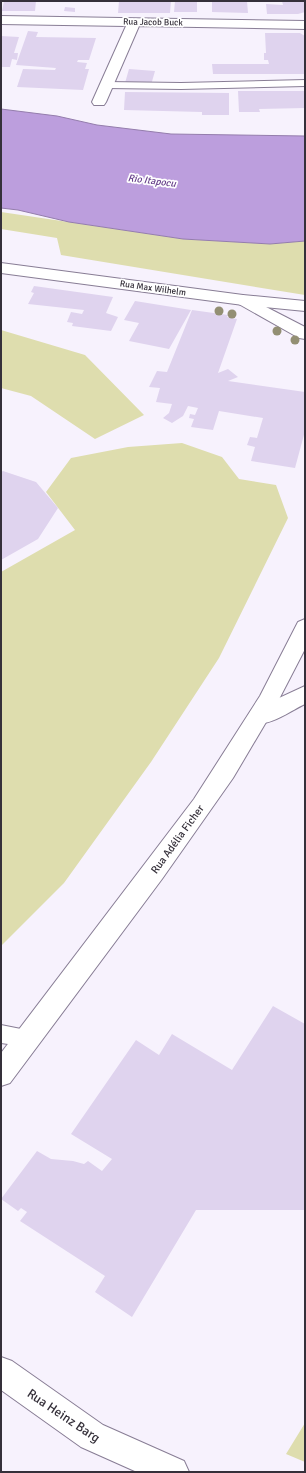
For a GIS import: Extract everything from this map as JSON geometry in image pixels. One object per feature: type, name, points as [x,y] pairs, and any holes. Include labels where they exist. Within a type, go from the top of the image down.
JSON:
[{"type":"main road","name":"Rua Jacob Buck","points":[[1,20],[134,21],[246,28],[305,25]]},
{"type":"main road","points":[[98,102],[107,85],[134,21]]},
{"type":"main road","name":"Rua Max Wilhelm","points":[[1,268],[244,300],[305,306]]},
{"type":"main road","points":[[244,300],[305,334]]},
{"type":"main road","name":"Rua Adélia Ficher","points":[[1,1074],[182,836],[259,718],[294,653],[305,627]]},
{"type":"main road","points":[[259,718],[305,694]]},
{"type":"main road","name":"Rua Heinz Barg","points":[[1,1372],[92,1436],[173,1472]]},
{"type":"lane","points":[[107,85],[154,87],[179,84],[305,84]]},
{"type":"lane","points":[[1,1034],[29,1038]]},
{"type":"green space","points":[[1,212],[183,239],[270,244],[305,241],[305,295],[61,255],[57,238],[1,229]]},
{"type":"green space","points":[[1,330],[85,355],[144,415],[95,439],[31,396],[1,388]]},
{"type":"green space","points":[[182,443],[222,457],[239,479],[276,485],[288,518],[219,658],[151,762],[64,883],[1,946],[1,572],[75,530],[46,492],[71,458],[128,447]]},
{"type":"green space","points":[[305,1423],[305,1462],[286,1454]]},
{"type":"water","name":"Rio Itapocu","points":[[1,109],[57,116],[97,125],[171,134],[305,136],[305,241],[270,244],[183,239],[69,222],[18,210],[1,208]]},
{"type":"building","points":[[4,1],[36,1],[35,11],[2,11]]},
{"type":"building","points":[[119,1],[171,1],[170,13],[118,13]]},
{"type":"building","points":[[175,1],[197,1],[197,12],[174,12]]},
{"type":"building","points":[[212,1],[247,1],[248,13],[212,12]]},
{"type":"building","points":[[282,1],[305,1],[305,12],[298,14],[267,14],[266,4],[283,5]]},
{"type":"building","points":[[65,7],[75,8],[75,12],[64,11]]},
{"type":"building","points":[[28,31],[38,32],[36,37],[96,38],[89,60],[78,60],[77,62],[87,63],[85,69],[89,69],[83,90],[17,87],[23,69],[55,70],[56,68],[16,65]]},
{"type":"building","points":[[265,33],[300,33],[305,36],[305,74],[213,74],[212,64],[269,64],[268,60],[264,60],[264,53],[266,53]]},
{"type":"building","points":[[1,36],[19,37],[14,53],[18,53],[17,60],[12,59],[10,67],[1,67]]},
{"type":"building","points":[[129,69],[155,71],[151,85],[125,83]]},
{"type":"building","points":[[238,91],[305,91],[305,108],[259,109],[260,112],[239,112]]},
{"type":"building","points":[[125,92],[229,93],[229,115],[202,115],[202,112],[124,110]]},
{"type":"building","points":[[34,286],[113,297],[106,313],[118,317],[111,331],[72,326],[73,323],[67,322],[71,312],[82,314],[84,310],[28,304],[34,293],[31,292]]},
{"type":"building","points":[[135,301],[191,310],[169,349],[129,341],[139,323],[124,320]]},
{"type":"building","points":[[192,310],[228,315],[227,317],[237,319],[218,373],[228,369],[238,377],[228,381],[305,392],[305,431],[295,468],[251,461],[255,447],[247,445],[250,437],[257,438],[263,418],[219,411],[213,430],[191,427],[194,419],[189,418],[190,414],[195,415],[198,408],[188,406],[183,416],[172,423],[163,418],[169,413],[172,404],[156,402],[160,388],[149,387],[157,371],[167,372]]},
{"type":"building","points":[[3,471],[36,482],[58,508],[38,539],[1,560],[1,472]]},
{"type":"building","points":[[273,1006],[305,1024],[305,1210],[196,1210],[132,1317],[95,1292],[105,1276],[20,1221],[27,1212],[21,1208],[18,1211],[1,1199],[37,1151],[51,1159],[73,1161],[84,1164],[88,1161],[102,1171],[112,1159],[71,1134],[136,1040],[159,1055],[172,1034],[232,1070]]}]
